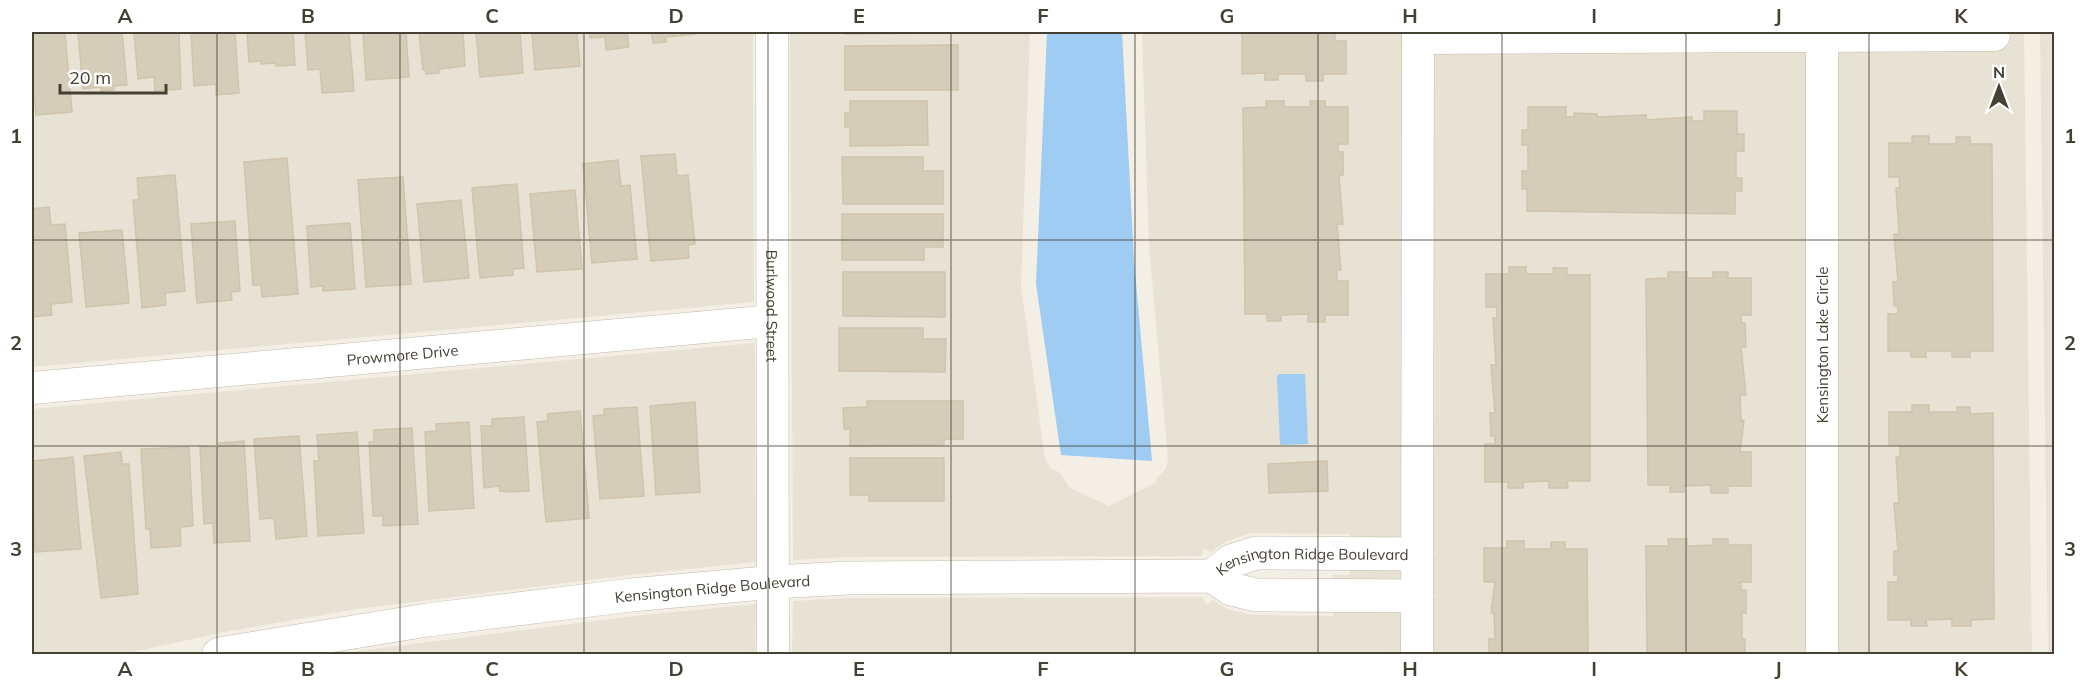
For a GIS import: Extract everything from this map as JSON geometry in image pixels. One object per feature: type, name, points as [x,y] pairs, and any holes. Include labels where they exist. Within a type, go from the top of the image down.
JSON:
[{"type":"street","name":"Burlwood Street","points":[[772,32],[775,582],[773,654]]},
{"type":"street","points":[[1417,654],[1418,35],[1994,35]]},
{"type":"street","name":"Kensington Lake Circle","points":[[1822,36],[1822,654]]},
{"type":"street","name":"Prowmore Drive","points":[[32,388],[772,321]]},
{"type":"street","name":"Kensington Ridge Boulevard","points":[[1212,576],[1231,561],[1256,554],[1417,554]]},
{"type":"street","name":"Kensington Ridge Boulevard","points":[[219,654],[305,638],[438,618],[632,595],[848,578],[1212,576],[1231,589],[1256,595],[1417,596]]},
{"type":"shaded area","points":[[32,32],[753,32],[754,302],[32,367]]},
{"type":"shaded area","points":[[790,32],[1030,32],[1021,287],[1045,458],[1050,468],[1059,472],[1070,488],[1109,506],[1157,482],[1156,478],[1166,469],[1168,459],[1149,246],[1142,32],[2024,32],[2032,654],[792,654],[793,601],[849,598],[1202,597],[1207,605],[1213,600],[1227,609],[1252,615],[1333,616],[1333,575],[1258,574],[1350,575],[1350,534],[1251,533],[1227,541],[1211,552],[1204,548],[1201,556],[848,557],[793,560]]},
{"type":"shaded area","points":[[2040,32],[2054,32],[2054,654],[2048,654]]},
{"type":"shaded area","points":[[755,343],[756,562],[630,575],[357,609],[224,632],[124,654],[32,654],[32,409]]},
{"type":"shaded area","points":[[756,604],[755,654],[335,654],[634,616]]},
{"type":"water","points":[[1047,32],[1122,32],[1134,260],[1152,461],[1061,455],[1036,284]]},
{"type":"water","points":[[1279,374],[1305,374],[1308,444],[1280,445],[1277,377]]},
{"type":"building","points":[[32,32],[65,32],[72,112],[36,115],[34,94],[32,95]]},
{"type":"building","points":[[78,32],[122,32],[127,85],[114,86],[114,90],[101,91],[101,87],[83,89]]},
{"type":"building","points":[[134,32],[179,32],[181,89],[155,91],[154,77],[138,79]]},
{"type":"building","points":[[191,32],[235,32],[239,93],[216,95],[216,84],[194,86]]},
{"type":"building","points":[[247,32],[293,32],[295,65],[276,66],[276,63],[249,62]]},
{"type":"building","points":[[305,32],[349,32],[354,91],[322,93],[320,69],[308,70]]},
{"type":"building","points":[[363,32],[406,32],[409,77],[366,80]]},
{"type":"building","points":[[419,32],[463,32],[465,66],[439,69],[439,73],[426,74],[426,70],[423,70]]},
{"type":"building","points":[[476,32],[520,32],[523,73],[480,77]]},
{"type":"building","points":[[532,32],[577,32],[580,66],[535,70]]},
{"type":"building","points":[[590,32],[627,32],[629,47],[606,50],[605,37],[590,38]]},
{"type":"building","points":[[651,32],[695,32],[695,34],[666,37],[666,42],[653,43]]},
{"type":"building","points":[[845,32],[945,32],[945,33],[845,34]]},
{"type":"building","points":[[1242,32],[1335,32],[1335,41],[1346,41],[1346,74],[1323,74],[1323,81],[1306,81],[1306,74],[1278,74],[1278,80],[1265,80],[1265,73],[1242,74]]},
{"type":"building","points":[[958,45],[958,90],[845,90],[845,46]]},
{"type":"building","points":[[850,101],[927,101],[928,145],[850,146],[850,127],[845,127],[845,113],[850,113]]},
{"type":"building","points":[[1266,101],[1284,101],[1284,107],[1310,107],[1310,101],[1325,101],[1325,107],[1348,107],[1348,144],[1338,144],[1338,152],[1343,152],[1343,175],[1339,175],[1343,224],[1337,224],[1341,270],[1337,270],[1337,281],[1348,281],[1348,315],[1325,315],[1325,322],[1308,322],[1308,314],[1281,315],[1281,321],[1267,321],[1267,314],[1245,314],[1243,108],[1266,107]]},
{"type":"building","points":[[1528,107],[1566,107],[1566,117],[1574,117],[1574,113],[1597,114],[1597,117],[1646,115],[1646,120],[1692,117],[1692,121],[1704,121],[1704,111],[1737,111],[1737,134],[1744,134],[1744,151],[1736,151],[1736,178],[1742,178],[1742,191],[1735,191],[1735,214],[1527,211],[1527,189],[1522,189],[1522,171],[1528,171],[1528,145],[1522,145],[1522,130],[1528,130]]},
{"type":"building","points":[[1912,136],[1929,136],[1929,144],[1956,144],[1956,137],[1970,137],[1970,144],[1992,144],[1993,351],[1970,351],[1970,357],[1952,357],[1952,351],[1926,351],[1926,357],[1911,357],[1911,351],[1888,351],[1888,314],[1898,314],[1898,306],[1894,306],[1893,282],[1898,282],[1894,234],[1899,234],[1896,188],[1900,188],[1899,177],[1889,177],[1889,143],[1912,143]]},
{"type":"building","points":[[675,154],[677,176],[688,175],[695,244],[688,245],[689,258],[651,261],[641,156]]},
{"type":"building","points":[[842,157],[923,157],[923,171],[943,171],[943,204],[843,204]]},
{"type":"building","points":[[287,158],[298,294],[262,297],[261,285],[253,285],[244,162]]},
{"type":"building","points":[[618,160],[621,186],[630,185],[637,259],[592,263],[583,164]]},
{"type":"building","points":[[175,175],[185,291],[165,293],[166,305],[142,308],[133,200],[139,200],[137,178]]},
{"type":"building","points":[[403,177],[411,284],[366,287],[358,180]]},
{"type":"building","points":[[517,184],[524,268],[513,269],[513,275],[480,278],[472,188]]},
{"type":"building","points":[[575,190],[582,269],[537,272],[530,194]]},
{"type":"building","points":[[461,200],[469,278],[424,282],[417,204]]},
{"type":"building","points":[[49,207],[51,225],[65,224],[72,302],[51,304],[52,315],[32,317],[32,209]]},
{"type":"building","points":[[842,214],[943,214],[943,247],[924,247],[924,260],[842,260]]},
{"type":"building","points":[[235,221],[240,291],[231,292],[232,300],[197,303],[191,224]]},
{"type":"building","points":[[350,223],[355,289],[323,291],[323,286],[311,287],[307,226]]},
{"type":"building","points":[[122,230],[129,303],[86,307],[79,233]]},
{"type":"building","points":[[1509,267],[1526,267],[1526,274],[1554,274],[1553,268],[1567,268],[1567,275],[1590,275],[1590,481],[1567,481],[1568,488],[1549,488],[1549,481],[1523,482],[1523,488],[1508,488],[1508,482],[1485,482],[1485,444],[1495,444],[1495,436],[1491,436],[1490,413],[1495,413],[1491,365],[1496,365],[1493,318],[1497,318],[1497,307],[1486,307],[1486,274],[1509,274]]},
{"type":"building","points":[[843,272],[945,272],[945,317],[843,316]]},
{"type":"building","points":[[1668,272],[1687,272],[1687,278],[1713,278],[1713,272],[1728,272],[1728,278],[1751,278],[1751,315],[1741,315],[1741,323],[1745,323],[1746,347],[1741,347],[1746,395],[1740,395],[1741,421],[1744,420],[1740,452],[1751,452],[1751,486],[1728,486],[1728,493],[1711,493],[1711,485],[1684,486],[1684,492],[1670,492],[1670,485],[1648,485],[1646,279],[1668,278]]},
{"type":"building","points":[[839,328],[923,328],[923,339],[946,339],[945,372],[839,371]]},
{"type":"building","points":[[867,401],[963,401],[963,439],[944,439],[944,445],[850,446],[850,429],[844,429],[843,408],[867,407]]},
{"type":"building","points":[[695,402],[700,492],[656,495],[650,406]]},
{"type":"building","points":[[1912,405],[1929,405],[1929,412],[1957,412],[1957,407],[1970,407],[1970,414],[1993,413],[1994,619],[1971,620],[1971,626],[1952,626],[1952,619],[1926,620],[1927,626],[1911,626],[1911,620],[1888,620],[1888,582],[1898,582],[1898,575],[1894,575],[1894,551],[1898,551],[1894,503],[1899,503],[1896,457],[1900,457],[1900,445],[1889,445],[1889,412],[1912,412]]},
{"type":"building","points":[[637,407],[644,496],[600,499],[593,416],[604,415],[604,409]]},
{"type":"building","points":[[580,411],[589,518],[546,522],[537,422],[548,421],[547,414]]},
{"type":"building","points":[[524,417],[529,491],[500,491],[499,486],[484,488],[481,426],[492,426],[492,419]]},
{"type":"building","points":[[469,422],[474,508],[429,511],[425,432],[436,431],[436,424]]},
{"type":"building","points":[[412,428],[418,524],[383,526],[383,516],[373,516],[369,442],[374,442],[374,430]]},
{"type":"building","points":[[357,432],[364,533],[318,536],[314,461],[319,461],[317,435]]},
{"type":"building","points":[[299,436],[307,536],[276,539],[274,518],[260,519],[254,439]]},
{"type":"building","points":[[244,441],[250,541],[214,543],[213,523],[204,524],[200,446],[219,448],[219,443]]},
{"type":"building","points":[[189,447],[193,526],[180,527],[181,546],[151,548],[150,529],[146,529],[141,449]]},
{"type":"building","points":[[121,452],[122,464],[129,464],[138,594],[101,598],[84,456]]},
{"type":"building","points":[[73,457],[81,549],[35,552],[32,461]]},
{"type":"building","points":[[850,458],[944,458],[944,501],[869,501],[869,495],[850,495]]},
{"type":"building","points":[[1327,461],[1328,491],[1269,493],[1268,464]]},
{"type":"building","points":[[1668,539],[1687,539],[1687,546],[1713,545],[1713,539],[1728,539],[1728,545],[1751,545],[1751,582],[1741,582],[1741,590],[1746,590],[1746,613],[1742,613],[1742,639],[1745,639],[1745,654],[1647,654],[1646,546],[1669,546]]},
{"type":"building","points":[[1507,541],[1524,541],[1524,549],[1551,549],[1551,542],[1565,542],[1565,549],[1587,549],[1588,654],[1489,654],[1489,639],[1495,639],[1494,613],[1491,613],[1495,582],[1484,582],[1484,548],[1507,548]]}]
